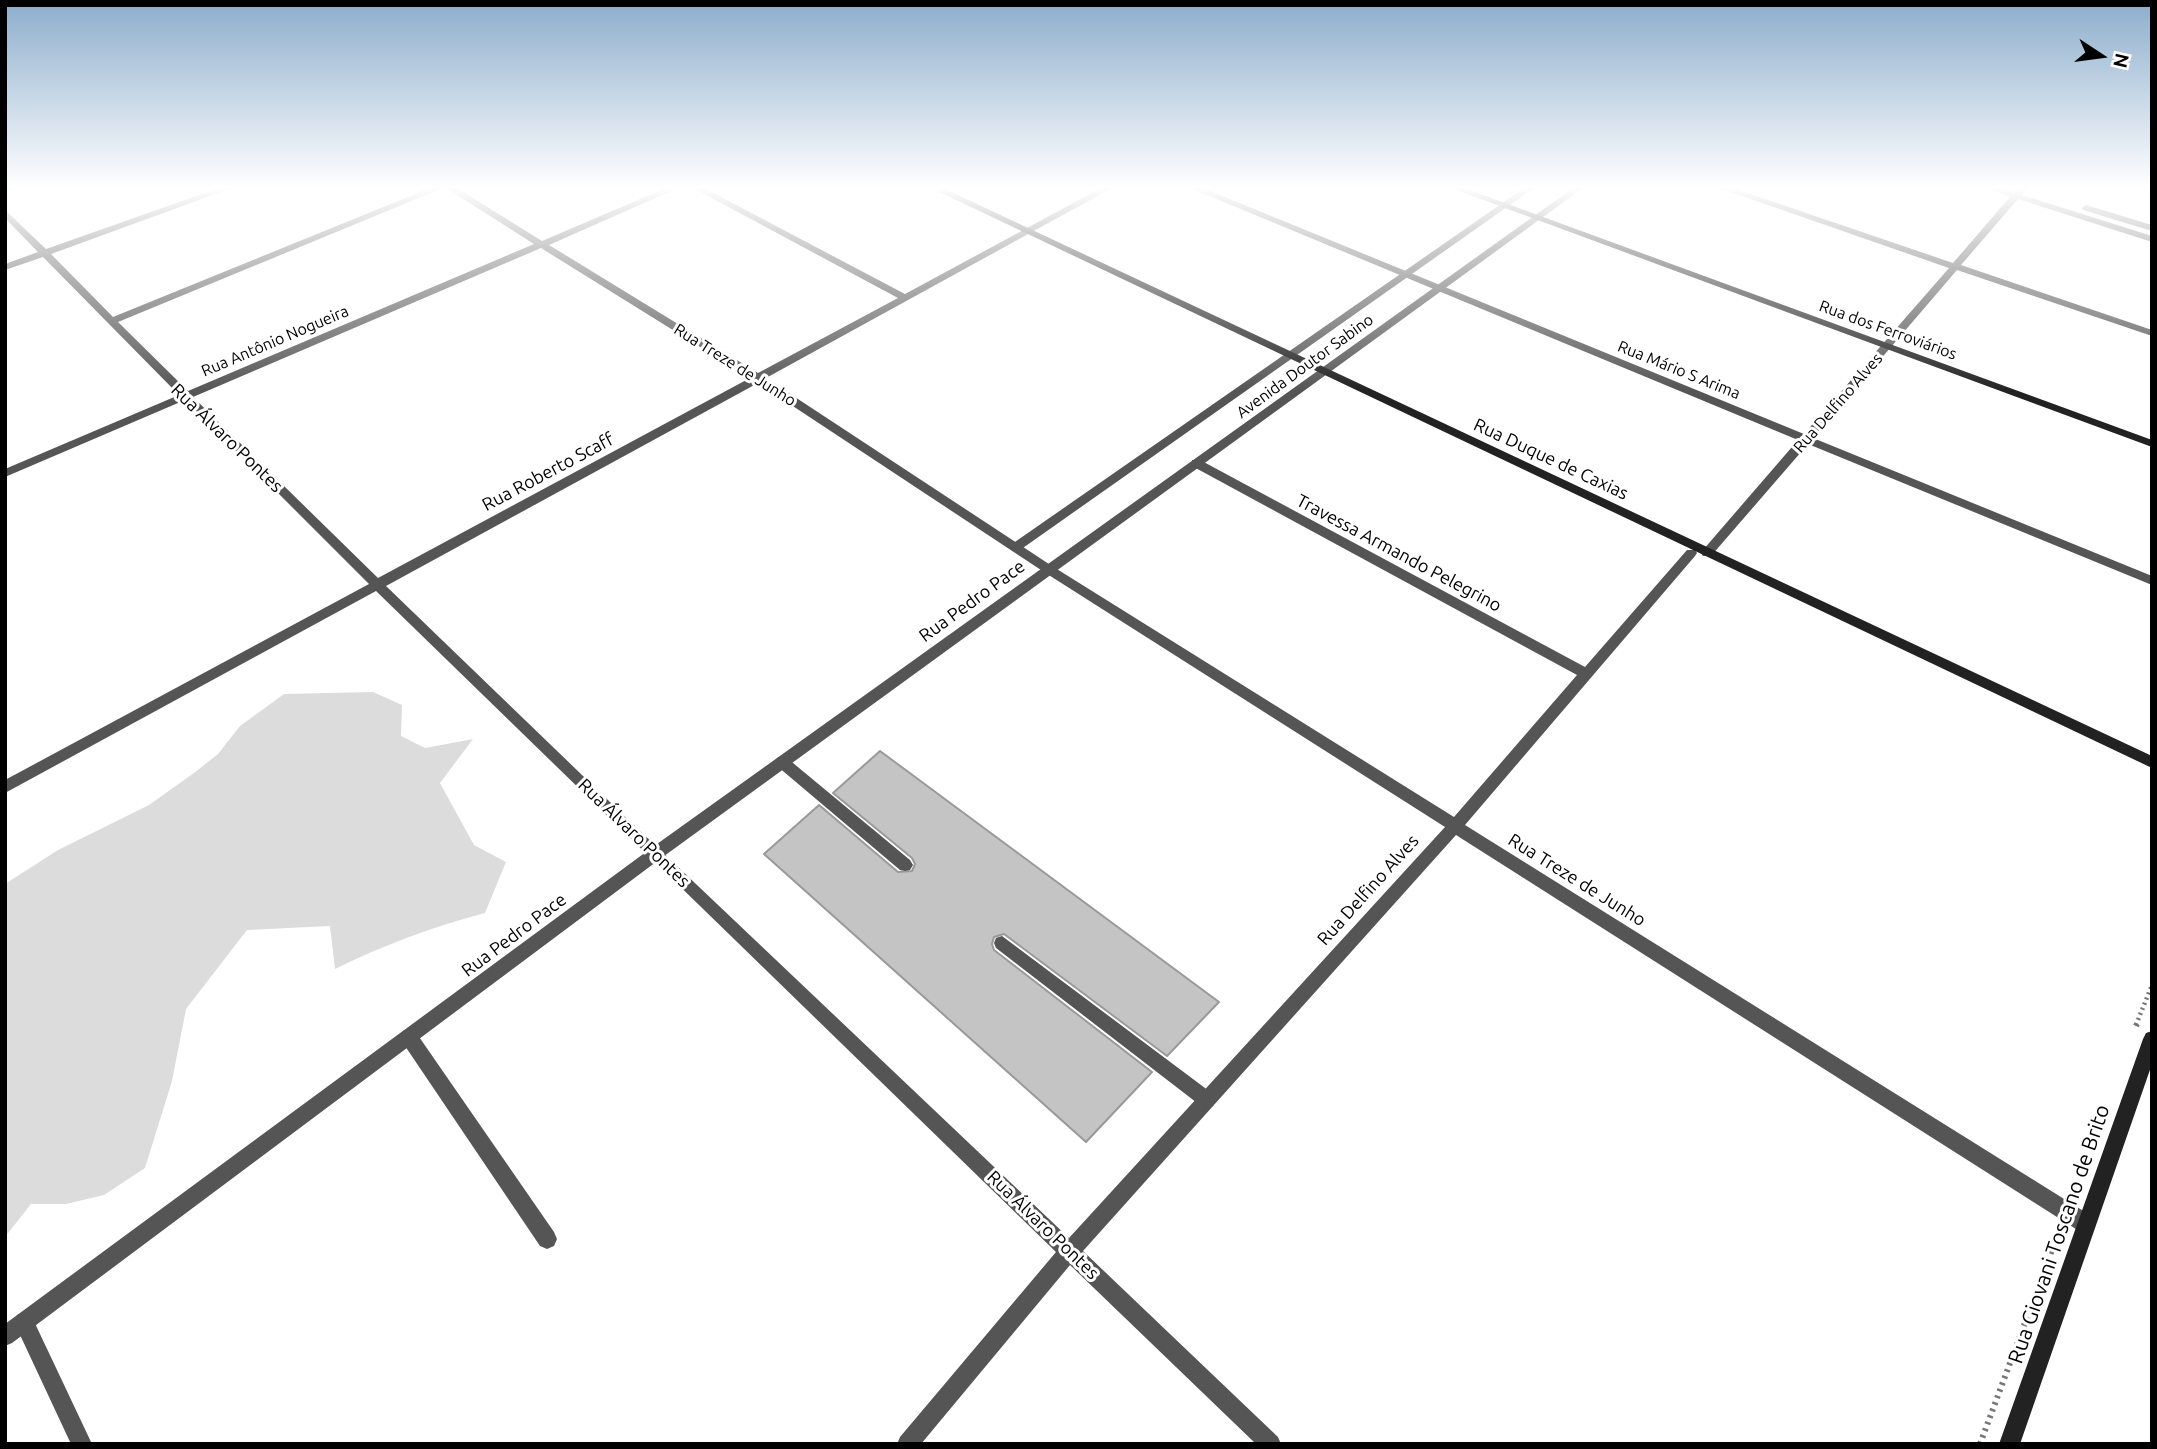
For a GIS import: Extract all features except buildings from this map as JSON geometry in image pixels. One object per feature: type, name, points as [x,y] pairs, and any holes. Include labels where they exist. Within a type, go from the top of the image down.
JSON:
[{"type":"main road","name":"Rua Duque de Caxias","points":[[1078,256],[2152,762]]},
{"type":"main road","name":"Rua dos Ferroviários","points":[[1638,256],[2152,444]]},
{"type":"main road","name":"Rua Giovani Toscano de Brito","points":[[2009,1444],[2152,1039]]},
{"type":"street","points":[[5,267],[37,256]]},
{"type":"street","name":"Rua Álvaro Pontes","points":[[47,256],[184,397],[655,854],[1271,1444]]},
{"type":"street","points":[[111,321],[272,256]]},
{"type":"street","name":"Rua Antônio Nogueira","points":[[5,473],[515,256]]},
{"type":"street","name":"Rua Treze de Junho","points":[[557,256],[758,378],[1048,569],[2086,1224]]},
{"type":"street","points":[[824,256],[905,298]]},
{"type":"street","name":"Rua Roberto Scaff","points":[[5,787],[983,256]]},
{"type":"street","name":"Rua Mário S Arima","points":[[1359,256],[2152,581]]},
{"type":"street","name":"Avenida Doutor Sabino","points":[[1016,547],[1434,256]]},
{"type":"street","name":"Avenida Doutor Sabino","points":[[1048,569],[1486,256]]},
{"type":"street","points":[[1925,256],[2152,332]]},
{"type":"street","name":"Rua Delfino Alves","points":[[1707,553],[1965,256]]},
{"type":"street","name":"Travessa Armando Pelegrino","points":[[1196,463],[1586,674]]},
{"type":"street","name":"Rua Delfino Alves","points":[[907,1444],[1070,1251],[1455,826],[1691,553]]},
{"type":"street","name":"Rua Pedro Pace","points":[[5,1336],[655,854],[1048,569]]},
{"type":"street","points":[[782,762],[905,865]]},
{"type":"street","points":[[1002,943],[1206,1100]]},
{"type":"street","points":[[409,1037],[547,1239]]},
{"type":"street","points":[[24,1322],[82,1444]]},
{"type":"shaded area","points":[[373,692],[402,705],[401,736],[425,748],[473,739],[440,783],[474,845],[506,862],[485,913],[408,937],[335,969],[330,926],[247,930],[186,1009],[172,1081],[145,1168],[104,1195],[66,1204],[31,1204],[5,1237],[5,884],[58,850],[149,805],[218,754],[240,726],[284,694]]}]
